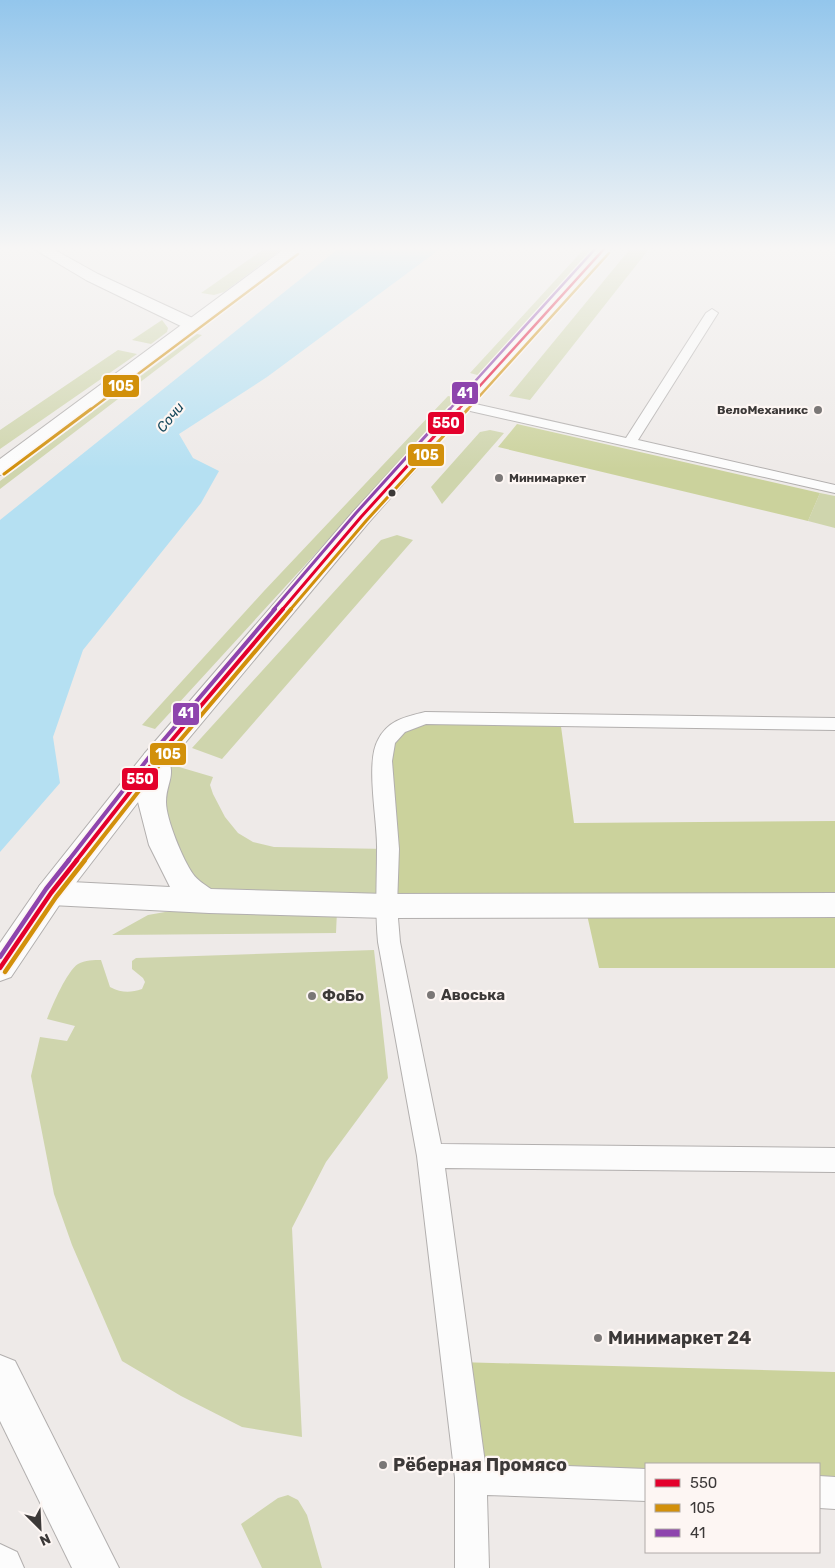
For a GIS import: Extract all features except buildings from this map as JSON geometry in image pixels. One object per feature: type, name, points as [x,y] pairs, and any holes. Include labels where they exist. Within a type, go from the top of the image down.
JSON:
[{"type":"street","points":[[187,322],[193,325]]},
{"type":"street","points":[[0,469],[197,322]]},
{"type":"street","points":[[0,968],[51,893],[155,760],[362,517],[537,322]]},
{"type":"street","points":[[155,760],[158,775],[152,802],[163,845],[183,884],[203,900]]},
{"type":"street","points":[[51,893],[386,906],[835,905]]},
{"type":"street","points":[[0,1376],[96,1568]]},
{"type":"lane","points":[[629,444],[706,322]]},
{"type":"lane","points":[[462,405],[835,489]]},
{"type":"lane","points":[[472,1568],[471,1478],[430,1156],[389,942],[386,906],[388,848],[382,761],[386,742],[398,727],[426,718],[835,724]]},
{"type":"lane","points":[[430,1156],[835,1160]]},
{"type":"lane","points":[[471,1478],[645,1486]]},
{"type":"lane","points":[[820,1492],[835,1493]]},
{"type":"green space","points":[[159,322],[164,322],[168,328],[167,332],[151,344],[132,340]]},
{"type":"green space","points":[[517,322],[529,322],[481,376],[470,373]]},
{"type":"green space","points":[[570,322],[591,322],[530,400],[509,396]]},
{"type":"green space","points":[[197,334],[202,335],[0,489],[0,481]]},
{"type":"green space","points":[[118,350],[137,354],[0,449],[0,430]]},
{"type":"green space","points":[[448,396],[458,398],[155,729],[142,725],[264,591]]},
{"type":"green space","points":[[517,424],[820,493],[808,521],[498,447]]},
{"type":"green space","points":[[490,430],[504,433],[442,504],[431,487],[480,432]]},
{"type":"green space","points":[[820,493],[835,496],[835,528],[808,521]]},
{"type":"green space","points":[[397,535],[413,540],[222,759],[192,748],[381,540]]},
{"type":"green space","points":[[425,718],[560,719],[574,823],[835,821],[835,968],[599,968],[585,906],[386,906],[382,761],[398,727]]},
{"type":"green space","points":[[169,764],[213,777],[210,785],[225,817],[238,833],[253,842],[274,847],[388,849],[386,906],[209,901],[183,884],[158,775]]},
{"type":"green space","points":[[337,911],[336,933],[112,935],[148,915],[165,912]]},
{"type":"green space","points":[[374,950],[388,1078],[326,1162],[292,1228],[302,1437],[242,1427],[181,1396],[122,1361],[72,1245],[54,1194],[31,1076],[40,1037],[67,1041],[75,1026],[47,1019],[69,974],[78,964],[90,960],[101,960],[110,987],[130,992],[142,989],[145,982],[132,969],[132,961],[136,958]]},
{"type":"green space","points":[[457,1362],[835,1372],[835,1493],[820,1492],[820,1463],[645,1463],[645,1485],[471,1478]]},
{"type":"green space","points":[[288,1495],[298,1500],[307,1515],[322,1568],[262,1568],[241,1524],[278,1498]]},
{"type":"water","name":"Сочи","points":[[247,322],[341,322],[267,377],[179,434],[193,458],[219,471],[201,503],[83,650],[53,737],[60,783],[0,852],[0,520]]},
{"type":"transit line","name":"105","points":[[4,474],[207,322]]},
{"type":"transit line","name":"41","points":[[0,957],[46,889],[150,756],[356,513],[529,322]]},
{"type":"transit line","name":"550","points":[[0,968],[51,893],[155,760],[361,517],[538,322]]},
{"type":"transit line","name":"105","points":[[5,972],[56,897],[160,764],[366,521],[546,322]]},
{"type":"place","name":"ВелоМеханикс","points":[[818,410]]},
{"type":"place","name":"Минимаркет","points":[[499,478]]},
{"type":"place","name":"Авоська","points":[[431,995]]},
{"type":"place","name":"ФоБо","points":[[312,996]]},
{"type":"place","name":"Минимаркет 24","points":[[598,1338]]},
{"type":"place","name":"Рёберная Промясо","points":[[383,1465]]}]
